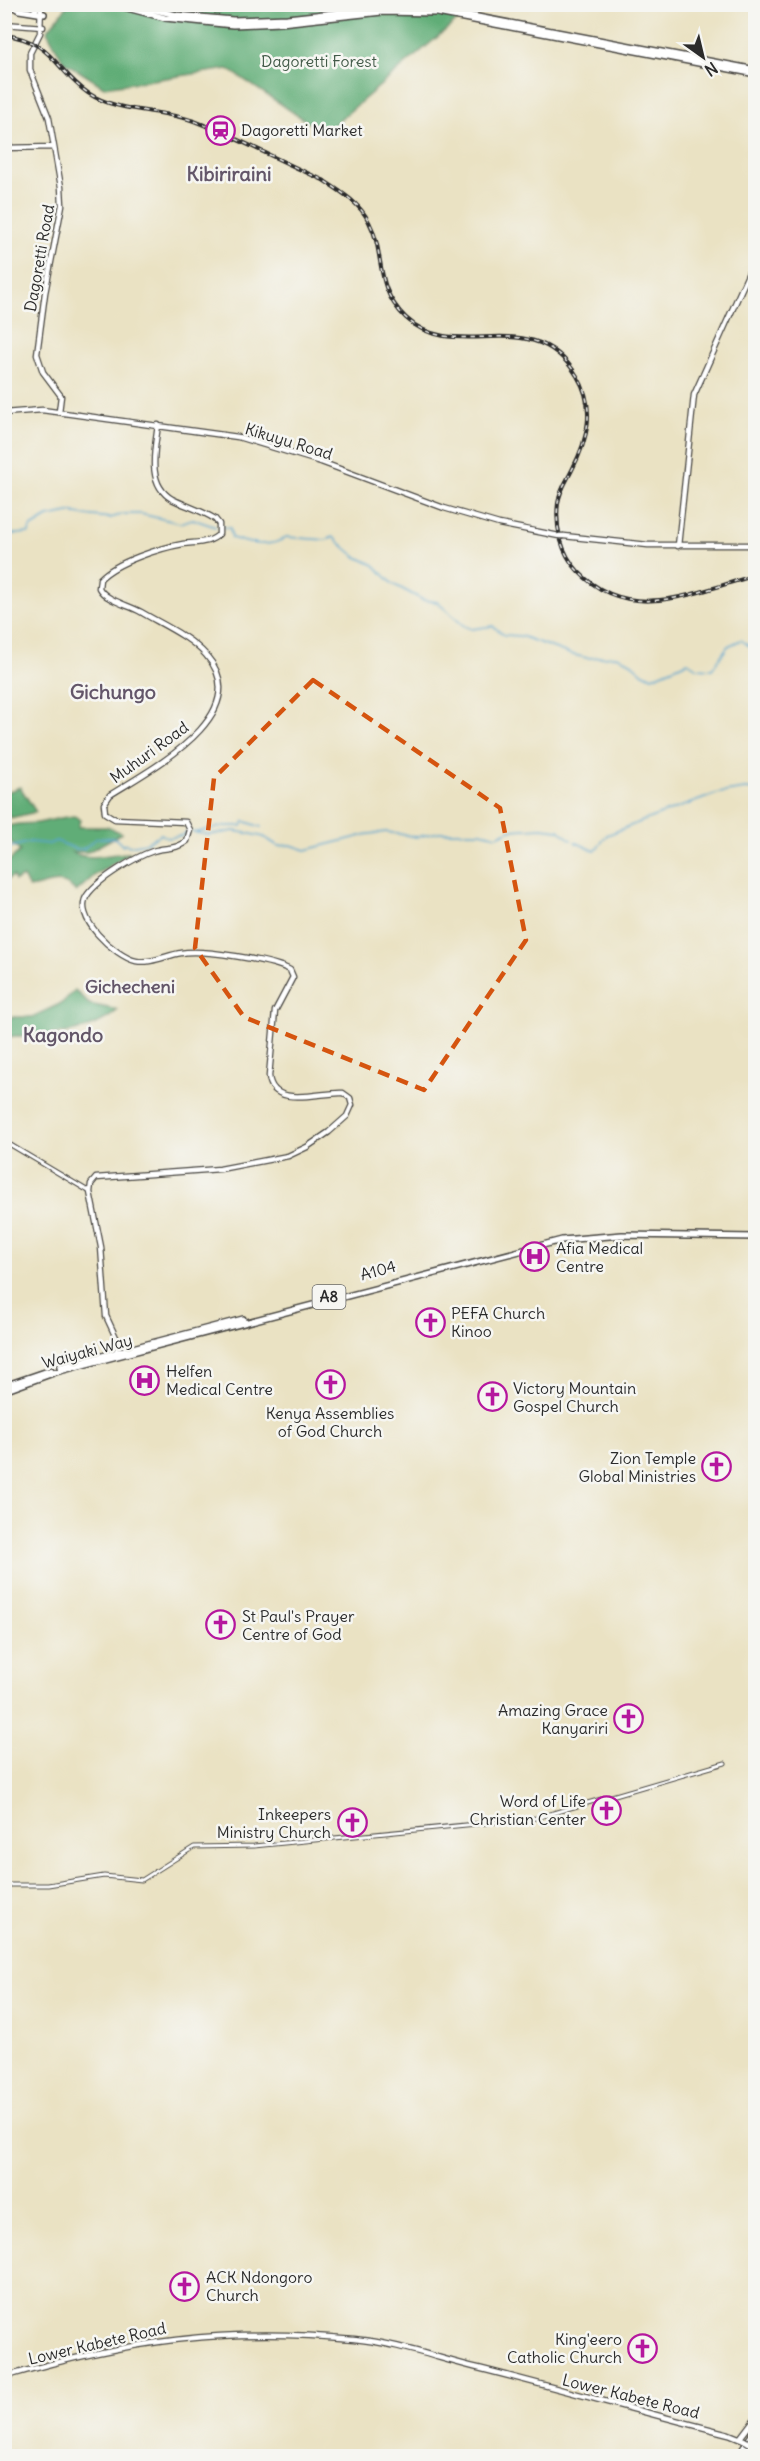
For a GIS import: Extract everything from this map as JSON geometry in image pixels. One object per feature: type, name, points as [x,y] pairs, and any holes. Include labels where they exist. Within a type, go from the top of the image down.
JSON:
[{"type":"highway","points":[[9,4],[40,9]]},
{"type":"highway","points":[[112,4],[165,18],[232,25],[382,12],[437,13],[756,73]]},
{"type":"highway","points":[[129,4],[177,15],[233,20],[287,18],[381,8],[436,9],[756,73]]},
{"type":"highway","name":"A8","points":[[178,1338],[563,1236],[588,1233],[756,1235]]},
{"type":"highway","name":"Waiyaki Way","points":[[4,1389],[45,1371],[178,1338]]},
{"type":"highway","name":"Waiyaki Way","points":[[4,1389],[178,1338]]},
{"type":"main road","name":"Dagoretti Road","points":[[40,9],[42,27],[30,53],[30,70],[46,106],[62,205],[45,293],[37,354],[43,372],[60,394],[59,412]]},
{"type":"main road","points":[[4,24],[42,27]]},
{"type":"main road","points":[[30,25],[40,35]]},
{"type":"main road","points":[[4,148],[54,147]]},
{"type":"main road","points":[[678,546],[694,395],[756,257]]},
{"type":"main road","name":"Kikuyu Road","points":[[4,413],[30,410],[59,412],[221,433],[321,462],[444,508],[499,524],[561,536],[678,546],[756,545]]},
{"type":"main road","name":"Muhuri Road","points":[[90,1192],[91,1184],[103,1176],[220,1169],[288,1156],[307,1147],[329,1132],[346,1116],[352,1105],[350,1098],[344,1093],[300,1097],[280,1093],[271,1085],[269,1076],[275,1011],[292,983],[293,976],[290,970],[256,961],[194,952],[137,961],[121,954],[103,941],[91,925],[84,903],[89,892],[133,860],[156,850],[179,847],[187,841],[190,834],[189,827],[183,822],[112,818],[104,811],[104,802],[185,744],[215,712],[220,692],[213,664],[193,643],[128,605],[106,596],[98,585],[104,576],[119,566],[160,550],[209,541],[219,534],[219,524],[214,519],[173,499],[157,482],[154,463],[158,425]]},
{"type":"main road","points":[[90,1192],[98,1232],[106,1316],[119,1344]]},
{"type":"main road","name":"Lower Kabete Road","points":[[4,2377],[118,2348],[162,2340],[238,2333],[302,2334],[355,2339],[418,2351],[742,2439],[753,2446]]},
{"type":"main road","points":[[742,2439],[756,2417]]},
{"type":"main road","points":[[738,2457],[756,2428]]},
{"type":"main road","points":[[743,2457],[753,2446],[756,2436]]},
{"type":"street","points":[[4,1141],[90,1192]]},
{"type":"street","points":[[112,1353],[119,1344],[132,1348]]},
{"type":"street","points":[[4,1885],[48,1885],[104,1876],[138,1881],[149,1878],[194,1847],[254,1846],[536,1818],[725,1763]]},
{"type":"highlighted area","points":[[313,680],[500,808],[526,940],[424,1090],[244,1017],[195,948],[214,778]]},
{"type":"green space","name":"Dagoretti Forest","points":[[68,5],[484,5],[454,23],[324,133],[228,69],[104,87],[63,61],[47,31]]},
{"type":"green space","points":[[20,787],[36,812],[11,818],[5,812],[5,789],[7,792]]},
{"type":"green space","points":[[75,816],[80,820],[78,827],[108,827],[122,833],[88,852],[72,852],[92,857],[130,853],[95,875],[76,892],[60,882],[29,888],[23,877],[15,881],[13,876],[5,881],[5,864],[20,851],[10,840],[9,826]]},
{"type":"green space","points":[[75,990],[89,1004],[118,1010],[93,1026],[79,1030],[50,1035],[5,1037],[5,1017],[32,1017],[62,1003]]},
{"type":"waterway","points":[[4,535],[29,533],[30,528],[48,517],[74,512],[75,514],[110,518],[124,514],[141,514],[180,523],[192,519],[216,527]]},
{"type":"waterway","points":[[222,527],[230,528],[232,538],[260,544],[274,543],[286,537],[326,540],[333,537],[355,556],[374,565],[393,584],[423,600],[437,602],[464,626],[472,629],[493,626],[504,635],[521,636],[587,658],[616,656],[629,661],[640,671],[652,677],[688,662],[697,668],[712,669],[728,646],[741,640],[756,651]]},
{"type":"waterway","points":[[575,842],[595,851],[607,835],[653,817],[719,793],[745,789],[756,790]]},
{"type":"waterway","points":[[197,832],[223,826],[242,826],[244,821],[261,827]]},
{"type":"waterway","points":[[192,832],[209,835],[234,831],[247,833],[264,837],[278,846],[291,845],[306,850],[369,834],[387,832],[417,837],[439,832],[481,832],[497,836],[510,830],[542,828],[559,830],[571,840]]},
{"type":"waterway","points":[[4,849],[30,842],[49,844],[56,841],[76,849],[83,849],[97,838],[115,838],[123,846],[125,843],[129,846],[146,843],[161,834],[168,838],[184,835],[186,832]]},
{"type":"railway","points":[[4,35],[33,43],[52,58],[77,84],[100,99],[113,104],[194,121],[323,180],[343,193],[355,203],[369,222],[374,234],[384,282],[396,306],[406,318],[426,331],[447,336],[516,338],[538,342],[559,354],[577,376],[583,388],[588,411],[586,435],[559,498],[557,512],[560,539],[572,564],[598,587],[618,597],[663,600],[756,575]]},
{"type":"place","name":"Dagoretti Market","points":[[220,130]]},
{"type":"place","name":"Afia Medical Centre","points":[[535,1257]]},
{"type":"place","name":"PEFA Church Kinoo","points":[[430,1322]]},
{"type":"place","name":"Helfen Medical Centre","points":[[145,1380]]},
{"type":"place","name":"Kenya Assemblies of God Church","points":[[330,1385]]},
{"type":"place","name":"Victory Mountain Gospel Church","points":[[492,1397]]},
{"type":"place","name":"Zion Temple Global Ministries","points":[[717,1467]]},
{"type":"place","name":"St Paul's Prayer Centre of God","points":[[221,1625]]},
{"type":"place","name":"Amazing Grace Kanyariri","points":[[629,1719]]},
{"type":"place","name":"Word of Life Christian Center","points":[[607,1810]]},
{"type":"place","name":"Inkeepers Ministry Church","points":[[352,1823]]},
{"type":"place","name":"ACK Ndongoro Church","points":[[185,2286]]},
{"type":"place","name":"King'eero Catholic Church","points":[[643,2348]]},
{"type":"district","name":"Kibiriraini","points":[[229,174]]},
{"type":"district","name":"Gichungo","points":[[113,692]]},
{"type":"district","name":"Gichecheni","points":[[130,987]]},
{"type":"district","name":"Kagondo","points":[[63,1035]]}]
